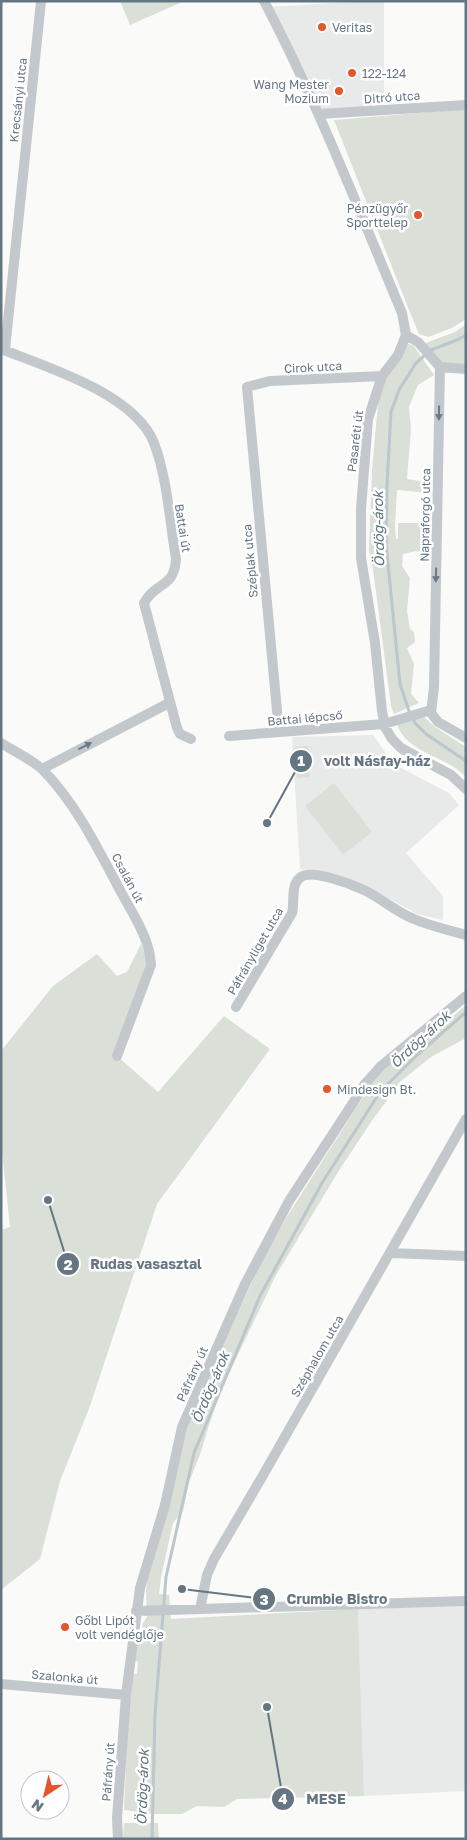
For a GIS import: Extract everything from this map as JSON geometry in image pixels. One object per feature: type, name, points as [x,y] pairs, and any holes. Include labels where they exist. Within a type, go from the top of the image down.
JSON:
[{"type":"street","name":"Krecsányi utca","points":[[3,350],[41,1]]},
{"type":"street","points":[[264,1],[319,114],[402,313],[406,335],[418,342],[439,366],[466,369]]},
{"type":"street","name":"Ditró utca","points":[[319,114],[466,105]]},
{"type":"street","name":"Pasaréti út","points":[[406,335],[398,355],[382,376],[368,419],[361,510],[361,558],[375,643],[384,724],[392,739],[401,748],[451,775],[466,789]]},
{"type":"street","name":"Battai út","points":[[3,350],[80,381],[116,400],[133,414],[153,442],[162,474],[176,559],[172,578],[149,595],[144,603],[169,703]]},
{"type":"street","name":"Napraforgó utca","points":[[426,711],[434,687],[439,366]]},
{"type":"street","name":"Cirok utca","points":[[247,387],[270,381],[382,376]]},
{"type":"street","name":"Széplak utca","points":[[247,387],[279,732]]},
{"type":"street","points":[[42,769],[169,703],[180,734],[191,739]]},
{"type":"street","points":[[426,711],[438,722],[466,738]]},
{"type":"street","name":"Battai lépcső","points":[[229,736],[384,724],[426,711]]},
{"type":"street","name":"Csalán út","points":[[1,743],[42,769],[67,800],[88,830],[140,928],[150,953],[151,965],[117,1056]]},
{"type":"street","name":"Páfrányliget utca","points":[[236,1008],[292,913],[295,885],[297,880],[304,875],[325,876],[363,890],[414,920],[466,936]]},
{"type":"street","name":"Páfrány út","points":[[118,1839],[126,1695],[136,1611],[143,1574],[165,1505],[182,1427],[245,1284],[289,1201],[372,1076],[402,1047],[466,996]]},
{"type":"street","name":"Széphalom utca","points":[[200,1609],[209,1567],[466,1119]]},
{"type":"street","points":[[390,1253],[466,1256]]},
{"type":"street","points":[[136,1611],[466,1601]]},
{"type":"street","name":"Szalonka út","points":[[1,1684],[126,1695]]},
{"type":"shaded area","points":[[120,1],[180,1],[180,3],[130,25]]},
{"type":"shaded area","points":[[384,1],[384,110],[319,114],[268,7]]},
{"type":"shaded area","name":"Pénzügyőr Sporttelep","points":[[466,109],[466,319],[452,328],[428,337],[419,334],[334,120]]},
{"type":"shaded area","points":[[466,324],[466,365],[441,364],[423,344],[455,332]]},
{"type":"shaded area","points":[[408,344],[413,345],[434,375],[418,385],[409,407],[411,429],[407,479],[432,483],[431,493],[397,490],[396,539],[398,539],[398,523],[431,523],[431,535],[434,534],[435,546],[427,555],[416,551],[403,554],[402,566],[410,578],[407,611],[410,629],[414,632],[415,642],[407,648],[414,664],[411,694],[419,703],[394,714],[391,706],[369,551],[372,470],[378,404],[382,385]]},
{"type":"shaded area","points":[[423,716],[435,727],[466,747],[466,777],[458,770],[409,742],[402,734],[397,724]]},
{"type":"shaded area","points":[[373,735],[391,760],[403,769],[449,793],[459,805],[406,853],[443,896],[443,920],[417,914],[381,894],[329,874],[300,869],[292,737]]},
{"type":"shaded area","points":[[308,746],[310,777],[297,778],[295,747]]},
{"type":"shaded area","points":[[334,783],[372,832],[343,855],[305,806]]},
{"type":"shaded area","points":[[141,944],[147,960],[117,1056],[158,1092],[224,1016],[270,1049],[157,1204],[90,1406],[60,1481],[40,1559],[1,1590],[1,1230],[10,1227],[1,1141],[1,1051],[53,986],[97,954],[117,976],[127,972]]},
{"type":"shaded area","points":[[466,1005],[466,1038],[431,1057],[401,1081],[338,1172],[276,1275],[222,1388],[189,1482],[183,1511],[173,1523],[161,1577],[159,1594],[169,1595],[171,1619],[358,1609],[364,1796],[237,1799],[224,1807],[197,1806],[182,1814],[154,1814],[124,1810],[128,1720],[133,1674],[137,1674],[138,1662],[134,1660],[143,1623],[147,1617],[146,1590],[149,1564],[186,1426],[256,1273],[254,1272],[372,1083],[394,1060],[444,1024]]},
{"type":"shaded area","points":[[466,1606],[466,1791],[364,1796],[358,1609]]},
{"type":"shaded area","points":[[124,1823],[158,1823],[159,1839],[123,1839]]},
{"type":"waterway","name":"Ördög-árok","points":[[466,335],[431,350],[416,363],[399,390],[391,412],[386,544],[400,684],[409,711],[415,723],[426,734],[466,761]]},
{"type":"waterway","name":"Ördög-árok","points":[[152,1839],[155,1715],[166,1577],[194,1453],[260,1296],[322,1183],[380,1092],[416,1056],[466,1012]]},
{"type":"place","name":"Veritas","points":[[322,27]]},
{"type":"place","name":"122-124","points":[[352,73]]},
{"type":"place","name":"Wang Mester Mozium","points":[[339,91]]},
{"type":"place","name":"Pénzügyőr Sporttelep","points":[[418,215]]},
{"type":"place","name":"volt Násfay-ház","points":[[267,823]]},
{"type":"place","name":"Mindesign Bt.","points":[[327,1089]]},
{"type":"place","name":"Rudas vasasztal","points":[[48,1200]]},
{"type":"place","name":"Crumbie Bistro","points":[[182,1589]]},
{"type":"place","name":"Gőbl Lipót volt vendéglője","points":[[65,1627]]},
{"type":"place","name":"MESE","points":[[267,1707]]}]
